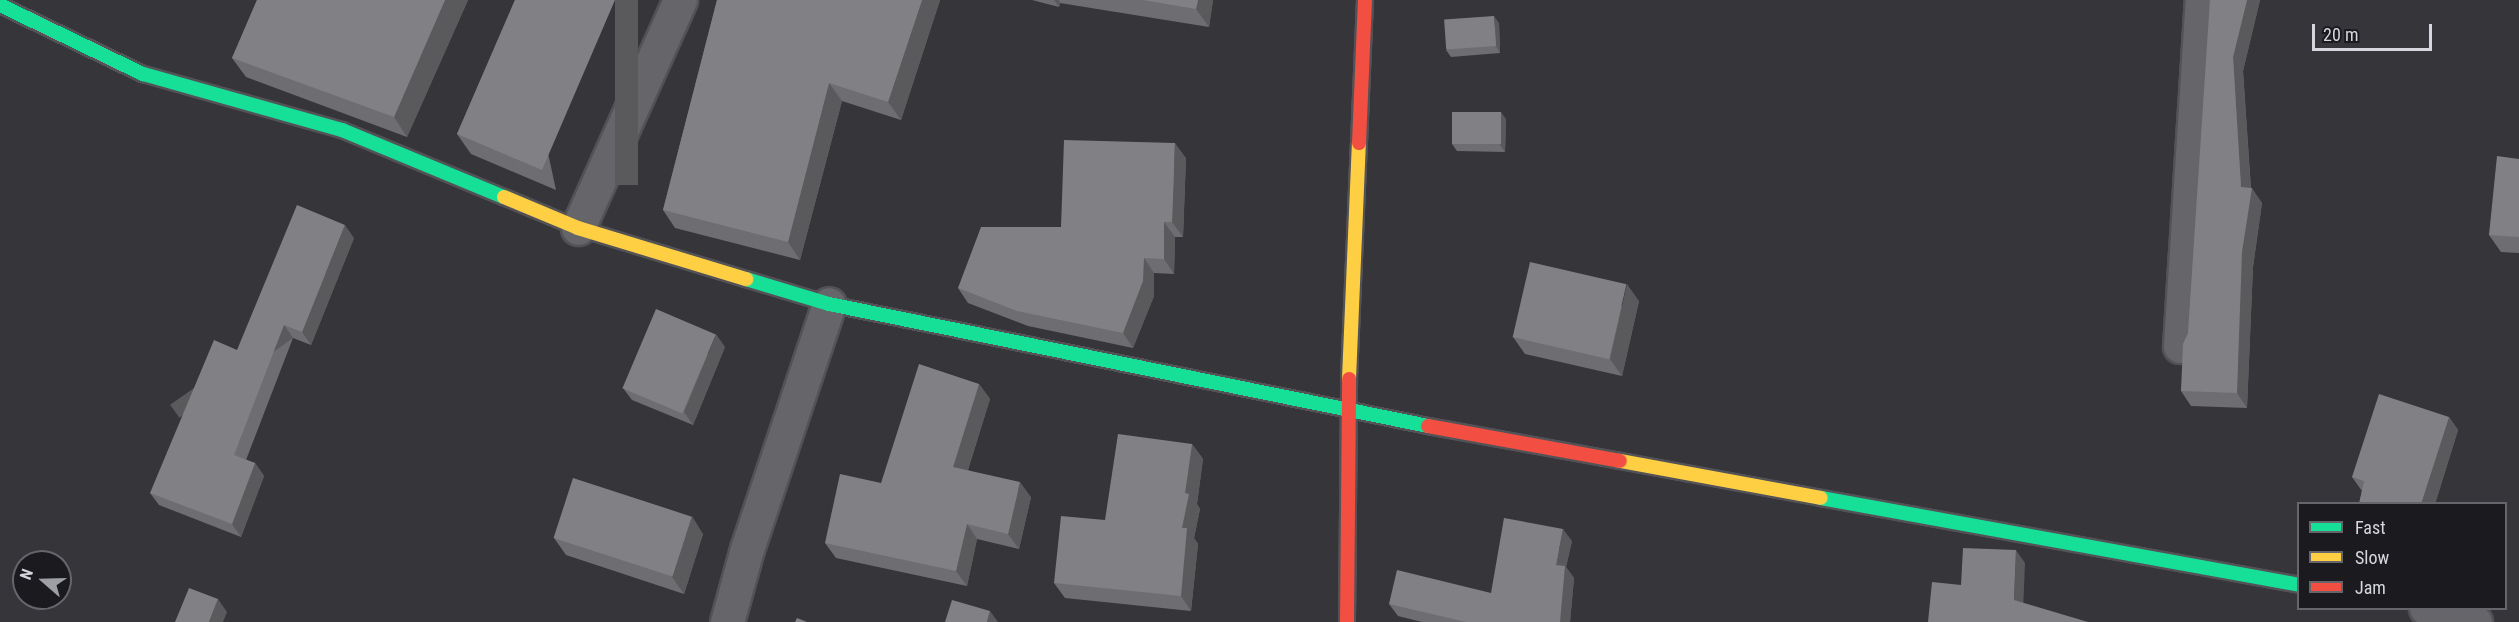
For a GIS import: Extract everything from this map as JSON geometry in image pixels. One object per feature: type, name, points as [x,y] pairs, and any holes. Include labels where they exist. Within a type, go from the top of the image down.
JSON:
[{"type":"street","points":[[578,228],[680,0]]},
{"type":"street","points":[[1347,622],[1348,411],[1365,0]]},
{"type":"street","points":[[2181,346],[2202,0]]},
{"type":"street","points":[[0,5],[143,74],[342,130],[578,228],[829,304],[1348,411],[2297,585]]},
{"type":"street","points":[[727,622],[747,549],[829,304]]},
{"type":"street","points":[[2430,610],[2475,622]]},
{"type":"building","points":[[257,0],[445,0],[394,117],[232,58]]},
{"type":"building","points":[[515,0],[615,0],[542,170],[457,134]]},
{"type":"building","points":[[717,0],[922,0],[888,102],[829,83],[788,242],[663,210]]},
{"type":"building","points":[[1143,0],[1198,0],[1196,9]]},
{"type":"building","points":[[2210,0],[2247,0],[2233,57],[2241,187],[2252,188],[2242,252],[2237,393],[2181,391],[2183,344],[2188,333]]},
{"type":"building","points":[[1494,16],[1496,46],[1446,49],[1444,19]]},
{"type":"building","points":[[1452,112],[1501,112],[1501,144],[1452,144]]},
{"type":"building","points":[[1064,140],[1175,143],[1172,222],[1164,222],[1164,259],[1144,258],[1143,281],[1123,333],[1017,311],[958,288],[981,227],[1061,227]]},
{"type":"building","points":[[2497,156],[2519,159],[2519,237],[2489,235]]},
{"type":"building","points":[[297,205],[345,225],[302,332],[284,325],[234,455],[255,463],[232,524],[150,493],[214,340],[237,350]]},
{"type":"building","points":[[1530,262],[1626,284],[1609,359],[1513,337]]},
{"type":"building","points":[[656,309],[716,334],[682,414],[622,388]]},
{"type":"building","points":[[919,364],[979,384],[953,467],[1020,482],[1008,534],[967,524],[956,571],[825,543],[840,474],[881,483]]},
{"type":"building","points":[[2379,394],[2449,417],[2422,502],[2359,502],[2364,481],[2352,477]]},
{"type":"building","points":[[1118,434],[1192,444],[1185,493],[1189,494],[1182,528],[1187,528],[1181,596],[1054,583],[1061,516],[1105,520]]},
{"type":"building","points":[[573,478],[692,517],[672,577],[554,538]]},
{"type":"building","points":[[1504,518],[1563,529],[1556,565],[1565,566],[1560,622],[1466,622],[1389,604],[1397,570],[1491,593]]},
{"type":"building","points":[[1963,548],[2016,550],[2014,600],[2088,622],[1928,622],[1932,582],[1961,585]]},
{"type":"building","points":[[189,588],[218,599],[209,622],[175,622]]},
{"type":"building","points":[[952,600],[990,611],[987,622],[945,622]]},
{"type":"building","points":[[797,618],[807,622],[795,622]]},
{"type":"traffic: fast","points":[[0,5],[143,74],[342,130],[504,197]]},
{"type":"traffic: fast","points":[[746,279],[829,304],[1428,426]]},
{"type":"traffic: fast","points":[[1821,498],[2297,585]]},
{"type":"traffic: slow","points":[[1349,379],[1359,143]]},
{"type":"traffic: slow","points":[[504,197],[578,228],[746,279]]},
{"type":"traffic: slow","points":[[1620,461],[1821,498]]},
{"type":"traffic: jam","points":[[1359,143],[1365,0]]},
{"type":"traffic: jam","points":[[1347,622],[1349,379]]},
{"type":"traffic: jam","points":[[1428,426],[1620,461]]}]
